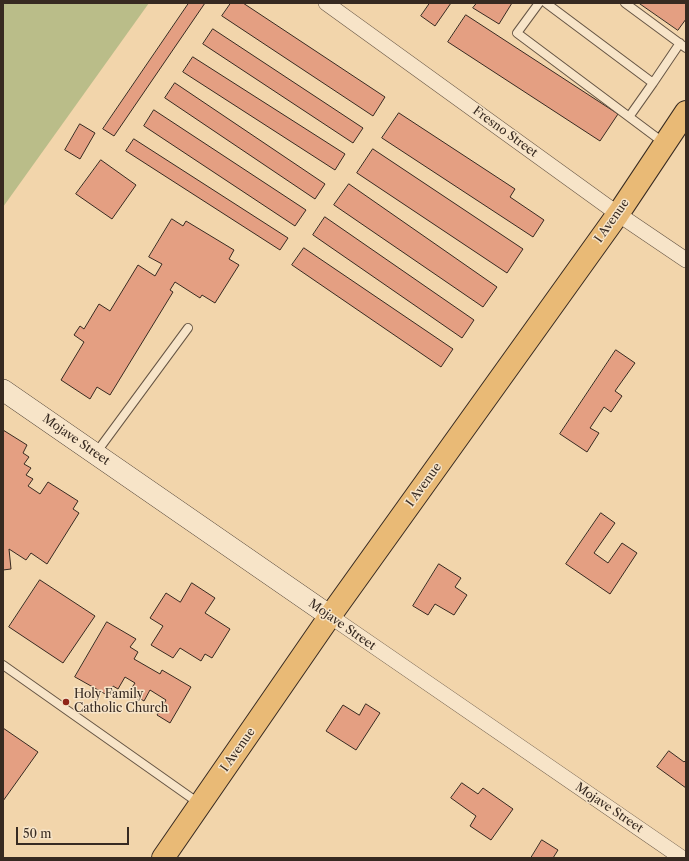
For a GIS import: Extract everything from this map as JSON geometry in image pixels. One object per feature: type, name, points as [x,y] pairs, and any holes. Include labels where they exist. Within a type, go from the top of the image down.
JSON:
[{"type":"main road","name":"I Avenue","points":[[163,858],[330,616],[618,214],[686,112]]},
{"type":"street","name":"Fresno Street","points":[[326,3],[618,214],[686,260]]},
{"type":"street","name":"Mojave Street","points":[[3,390],[682,858]]},
{"type":"lane","points":[[539,3],[517,33],[664,143]]},
{"type":"lane","points":[[546,3],[653,83]]},
{"type":"lane","points":[[625,3],[683,45],[629,116]]},
{"type":"lane","points":[[95,454],[188,328]]},
{"type":"lane","points":[[3,666],[201,805]]},
{"type":"green space","points":[[3,3],[149,3],[3,207]]},
{"type":"building","points":[[189,3],[205,3],[114,136],[103,129]]},
{"type":"building","points":[[231,3],[243,3],[385,97],[373,116],[222,16]]},
{"type":"building","points":[[430,3],[451,3],[435,26],[421,16]]},
{"type":"building","points":[[477,3],[512,3],[499,24],[473,8]]},
{"type":"building","points":[[639,3],[686,3],[686,19],[678,30]]},
{"type":"building","points":[[466,15],[618,114],[600,141],[448,42]]},
{"type":"building","points":[[213,29],[363,128],[353,143],[203,44]]},
{"type":"building","points":[[193,57],[345,154],[335,170],[183,72]]},
{"type":"building","points":[[175,83],[325,184],[315,199],[165,98]]},
{"type":"building","points":[[154,110],[306,210],[295,226],[144,126]]},
{"type":"building","points":[[399,113],[515,189],[510,197],[544,220],[533,237],[382,138]]},
{"type":"building","points":[[80,124],[95,133],[80,159],[65,150]]},
{"type":"building","points":[[134,139],[288,238],[280,250],[126,151]]},
{"type":"building","points":[[373,149],[523,249],[507,273],[357,173]]},
{"type":"building","points":[[101,160],[136,185],[112,219],[76,194]]},
{"type":"building","points":[[349,184],[497,287],[483,307],[334,205]]},
{"type":"building","points":[[325,217],[474,320],[462,338],[313,235]]},
{"type":"building","points":[[172,219],[183,226],[186,221],[234,250],[229,259],[239,265],[215,303],[202,295],[200,298],[175,282],[170,290],[173,292],[110,395],[97,387],[90,399],[61,380],[84,342],[74,335],[80,326],[84,329],[99,304],[110,311],[138,265],[155,276],[162,264],[149,257]]},
{"type":"building","points":[[304,248],[453,349],[441,367],[292,265]]},
{"type":"building","points":[[616,350],[635,363],[615,391],[622,396],[611,412],[604,407],[590,428],[599,433],[587,452],[560,434]]},
{"type":"building","points":[[3,430],[27,445],[23,453],[29,457],[24,464],[31,468],[26,475],[33,479],[28,486],[40,494],[48,482],[78,501],[73,509],[79,513],[47,564],[31,553],[26,560],[9,549],[11,569],[3,570]]},
{"type":"building","points":[[601,513],[615,523],[594,553],[608,563],[622,543],[637,553],[610,594],[566,564]]},
{"type":"building","points":[[439,564],[461,578],[455,587],[467,595],[454,615],[435,604],[428,615],[413,606]]},
{"type":"building","points":[[40,580],[95,616],[63,663],[9,627]]},
{"type":"building","points":[[192,583],[215,598],[205,613],[230,629],[212,658],[205,654],[201,661],[180,648],[173,658],[151,645],[163,626],[150,618],[166,593],[180,602]]},
{"type":"building","points":[[107,622],[136,639],[130,647],[138,652],[134,659],[160,674],[162,670],[191,687],[170,723],[157,715],[166,700],[150,690],[144,701],[129,692],[135,683],[125,677],[118,689],[113,686],[107,695],[75,677]]},
{"type":"building","points":[[366,704],[380,713],[356,750],[326,731],[343,705],[359,715]]},
{"type":"building","points":[[3,728],[38,752],[3,801]]},
{"type":"building","points":[[669,751],[684,762],[686,760],[686,788],[657,767]]},
{"type":"building","points":[[462,783],[478,794],[483,788],[513,809],[491,840],[470,826],[476,816],[451,798]]},
{"type":"building","points":[[542,840],[558,850],[553,858],[531,858]]},
{"type":"place","name":"Holy Family Catholic Church","points":[[66,702]]}]
